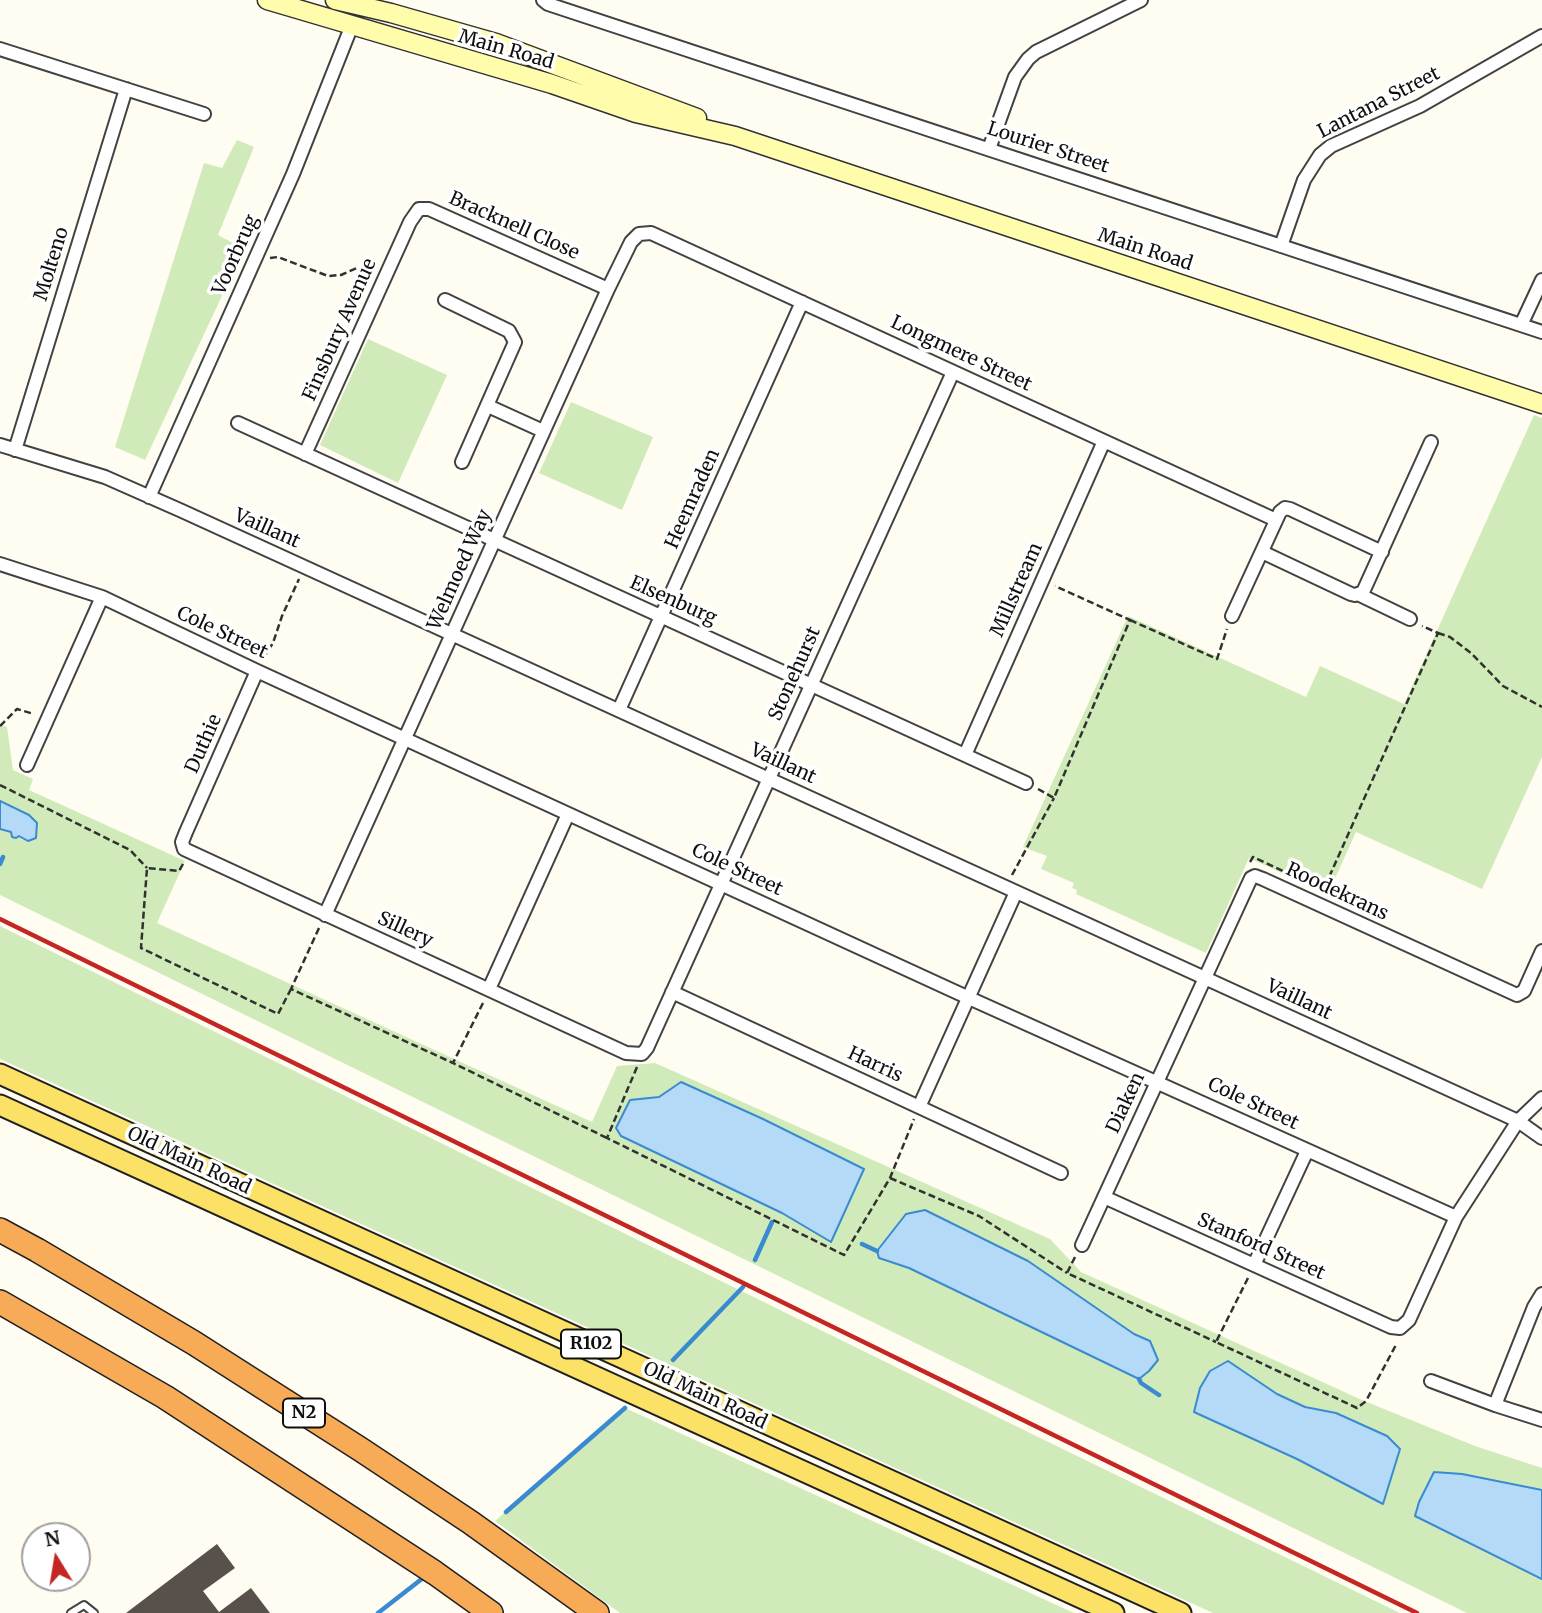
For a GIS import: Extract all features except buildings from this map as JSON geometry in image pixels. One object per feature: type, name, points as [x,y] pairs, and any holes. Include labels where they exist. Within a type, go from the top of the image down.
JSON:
[{"type":"highway","name":"N2","points":[[0,1230],[183,1337],[360,1449],[470,1522],[597,1613]]},
{"type":"highway","points":[[0,1302],[165,1397],[435,1573],[491,1613]]},
{"type":"main road","name":"Main Road","points":[[267,0],[552,85],[636,113],[735,136],[1542,404]]},
{"type":"main road","name":"Main Road","points":[[335,0],[361,3],[496,43],[699,118],[735,136]]},
{"type":"main road","points":[[352,25],[361,3]]},
{"type":"main road","name":"Old Main Road","points":[[0,1074],[1181,1613]]},
{"type":"main road","name":"Old Main Road","points":[[0,1105],[1114,1613]]},
{"type":"street","name":"Lourier Street","points":[[543,0],[548,4],[1542,332]]},
{"type":"street","points":[[989,149],[1015,77],[1028,59],[1036,52],[1141,0]]},
{"type":"street","name":"Voorbrug","points":[[149,497],[256,259],[322,104],[352,25]]},
{"type":"street","name":"Lantana Street","points":[[1281,246],[1304,180],[1320,155],[1331,146],[1420,106],[1542,36]]},
{"type":"street","points":[[0,49],[204,114]]},
{"type":"street","name":"Molteno","points":[[15,450],[126,89]]},
{"type":"street","name":"Bracknell Close","points":[[410,222],[417,210],[429,209],[608,289]]},
{"type":"street","name":"Finsbury Avenue","points":[[305,454],[410,222]]},
{"type":"street","name":"Longmere Street","points":[[631,242],[639,234],[651,233],[1276,520]]},
{"type":"street","name":"Welmoed Way","points":[[325,915],[631,242]]},
{"type":"street","points":[[1521,325],[1542,281]]},
{"type":"street","points":[[445,300],[504,328],[514,338],[513,352],[463,462]]},
{"type":"street","name":"Heemraden","points":[[619,710],[802,302]]},
{"type":"street","name":"Stonehurst","points":[[642,1054],[953,372]]},
{"type":"street","points":[[488,406],[543,431]]},
{"type":"street","name":"Elsenburg","points":[[237,423],[1026,783]]},
{"type":"street","name":"Millstream","points":[[965,755],[1104,441]]},
{"type":"street","points":[[1360,594],[1365,589],[1431,442]]},
{"type":"street","name":"Vaillant","points":[[0,445],[105,477],[1518,1121],[1542,1138]]},
{"type":"street","points":[[1232,616],[1282,510],[1290,509],[1382,552]]},
{"type":"street","points":[[1262,552],[1351,594],[1360,594],[1410,619]]},
{"type":"street","name":"Cole Street","points":[[0,564],[102,597],[968,998],[1456,1217]]},
{"type":"street","points":[[27,765],[102,597]]},
{"type":"street","name":"Duthie","points":[[190,852],[183,845],[186,832],[257,671]]},
{"type":"street","points":[[489,989],[569,814]]},
{"type":"street","name":"Sillery","points":[[190,852],[626,1053],[642,1054]]},
{"type":"street","points":[[1205,978],[1253,877]]},
{"type":"street","name":"Roodekrans","points":[[1253,877],[1263,879],[1517,995],[1522,993],[1542,951]]},
{"type":"street","points":[[919,1107],[968,998],[1011,890]]},
{"type":"street","name":"Diaken","points":[[1082,1245],[1205,978]]},
{"type":"street","name":"Harris","points":[[671,992],[1061,1173]]},
{"type":"street","points":[[1405,1325],[1456,1217],[1518,1121],[1542,1098]]},
{"type":"street","points":[[1254,1265],[1307,1151]]},
{"type":"street","name":"Stanford Street","points":[[1104,1198],[1391,1327],[1405,1325]]},
{"type":"street","points":[[1495,1405],[1534,1307],[1542,1294]]},
{"type":"street","points":[[1431,1381],[1542,1420]]},
{"type":"lane","points":[[71,1613],[85,1605],[94,1613]]},
{"type":"path","points":[[256,259],[278,257],[328,276],[341,275],[360,267],[385,277]]},
{"type":"path","points":[[257,671],[305,567]]},
{"type":"path","points":[[1042,580],[1217,659],[1232,616]]},
{"type":"path","points":[[1410,619],[1450,637],[1471,653],[1503,686],[1542,708]]},
{"type":"path","points":[[1011,890],[1054,798],[1130,620]]},
{"type":"path","points":[[1314,886],[1321,887],[1326,884],[1438,633]]},
{"type":"path","points":[[0,726],[17,709],[48,718]]},
{"type":"path","points":[[1026,783],[1054,798]]},
{"type":"path","points":[[0,785],[130,850],[146,868],[179,871],[190,852]]},
{"type":"path","points":[[1253,877],[1250,862],[1252,857],[1302,880]]},
{"type":"path","points":[[146,868],[141,948],[278,1014],[325,915]]},
{"type":"path","points":[[291,989],[453,1063],[844,1255],[890,1178],[919,1107]]},
{"type":"path","points":[[453,1063],[489,989]]},
{"type":"path","points":[[607,1138],[642,1054]]},
{"type":"path","points":[[890,1178],[979,1216],[1067,1273],[1357,1408],[1366,1401],[1405,1325]]},
{"type":"path","points":[[1067,1273],[1082,1245]]},
{"type":"path","points":[[1216,1342],[1254,1265]]},
{"type":"green space","points":[[237,140],[254,147],[218,235],[244,249],[145,460],[115,447],[204,163],[222,168]]},
{"type":"green space","points":[[368,339],[447,375],[398,483],[320,445]]},
{"type":"green space","points":[[571,402],[653,437],[622,510],[539,473]]},
{"type":"green space","points":[[1534,415],[1542,418],[1542,757],[1482,889],[1356,832],[1328,894],[1249,858],[1206,953],[1076,894],[1077,890],[1072,888],[1074,883],[1041,869],[1047,856],[1023,847],[1128,616],[1306,697],[1320,666],[1404,704]]},
{"type":"green space","points":[[0,725],[7,727],[13,770],[33,779],[29,790],[185,861],[157,923],[592,1122],[617,1066],[655,1063],[1050,1239],[1081,1272],[1362,1400],[1475,1446],[1542,1468],[1542,1490],[1462,1474],[1434,1472],[1415,1516],[1542,1579],[1542,1613],[1467,1613],[0,895],[0,829],[7,832],[29,815],[0,801]],"holes":[[[681,1083],[864,1168],[831,1242],[782,1213],[621,1136],[629,1100],[659,1097]],[[925,1210],[1028,1261],[1134,1334],[1150,1341],[1138,1379],[909,1268],[880,1258],[877,1250]],[[1228,1361],[1277,1394],[1305,1407],[1336,1413],[1383,1504],[1297,1459],[1194,1412]]]},
{"type":"green space","points":[[0,926],[1400,1613],[1213,1613],[0,1059]]},
{"type":"green space","points":[[625,1408],[1074,1613],[620,1613],[495,1521]]},
{"type":"water","points":[[0,801],[29,815],[37,823],[36,838],[28,841],[19,836],[12,837],[11,832],[0,829]]},
{"type":"water","points":[[681,1082],[864,1169],[831,1242],[782,1213],[621,1136],[616,1128],[630,1100],[659,1097]]},
{"type":"water","points":[[925,1210],[1028,1261],[1134,1334],[1150,1341],[1158,1360],[1139,1379],[909,1268],[879,1258],[877,1251],[906,1214]]},
{"type":"water","points":[[1228,1361],[1277,1394],[1305,1407],[1336,1413],[1387,1436],[1400,1449],[1383,1504],[1297,1459],[1194,1412],[1200,1388],[1210,1371]]},
{"type":"water","points":[[1434,1472],[1462,1474],[1542,1490],[1542,1579],[1415,1516]]},
{"type":"waterway","points":[[0,864],[3,857]]},
{"type":"waterway","points":[[755,1260],[772,1222]]},
{"type":"waterway","points":[[862,1244],[877,1251]]},
{"type":"waterway","points":[[673,1360],[743,1287]]},
{"type":"waterway","points":[[1139,1379],[1159,1395]]},
{"type":"waterway","points":[[506,1512],[625,1408]]},
{"type":"waterway","points":[[378,1613],[423,1578]]},
{"type":"railway","points":[[0,919],[1417,1613]]}]
